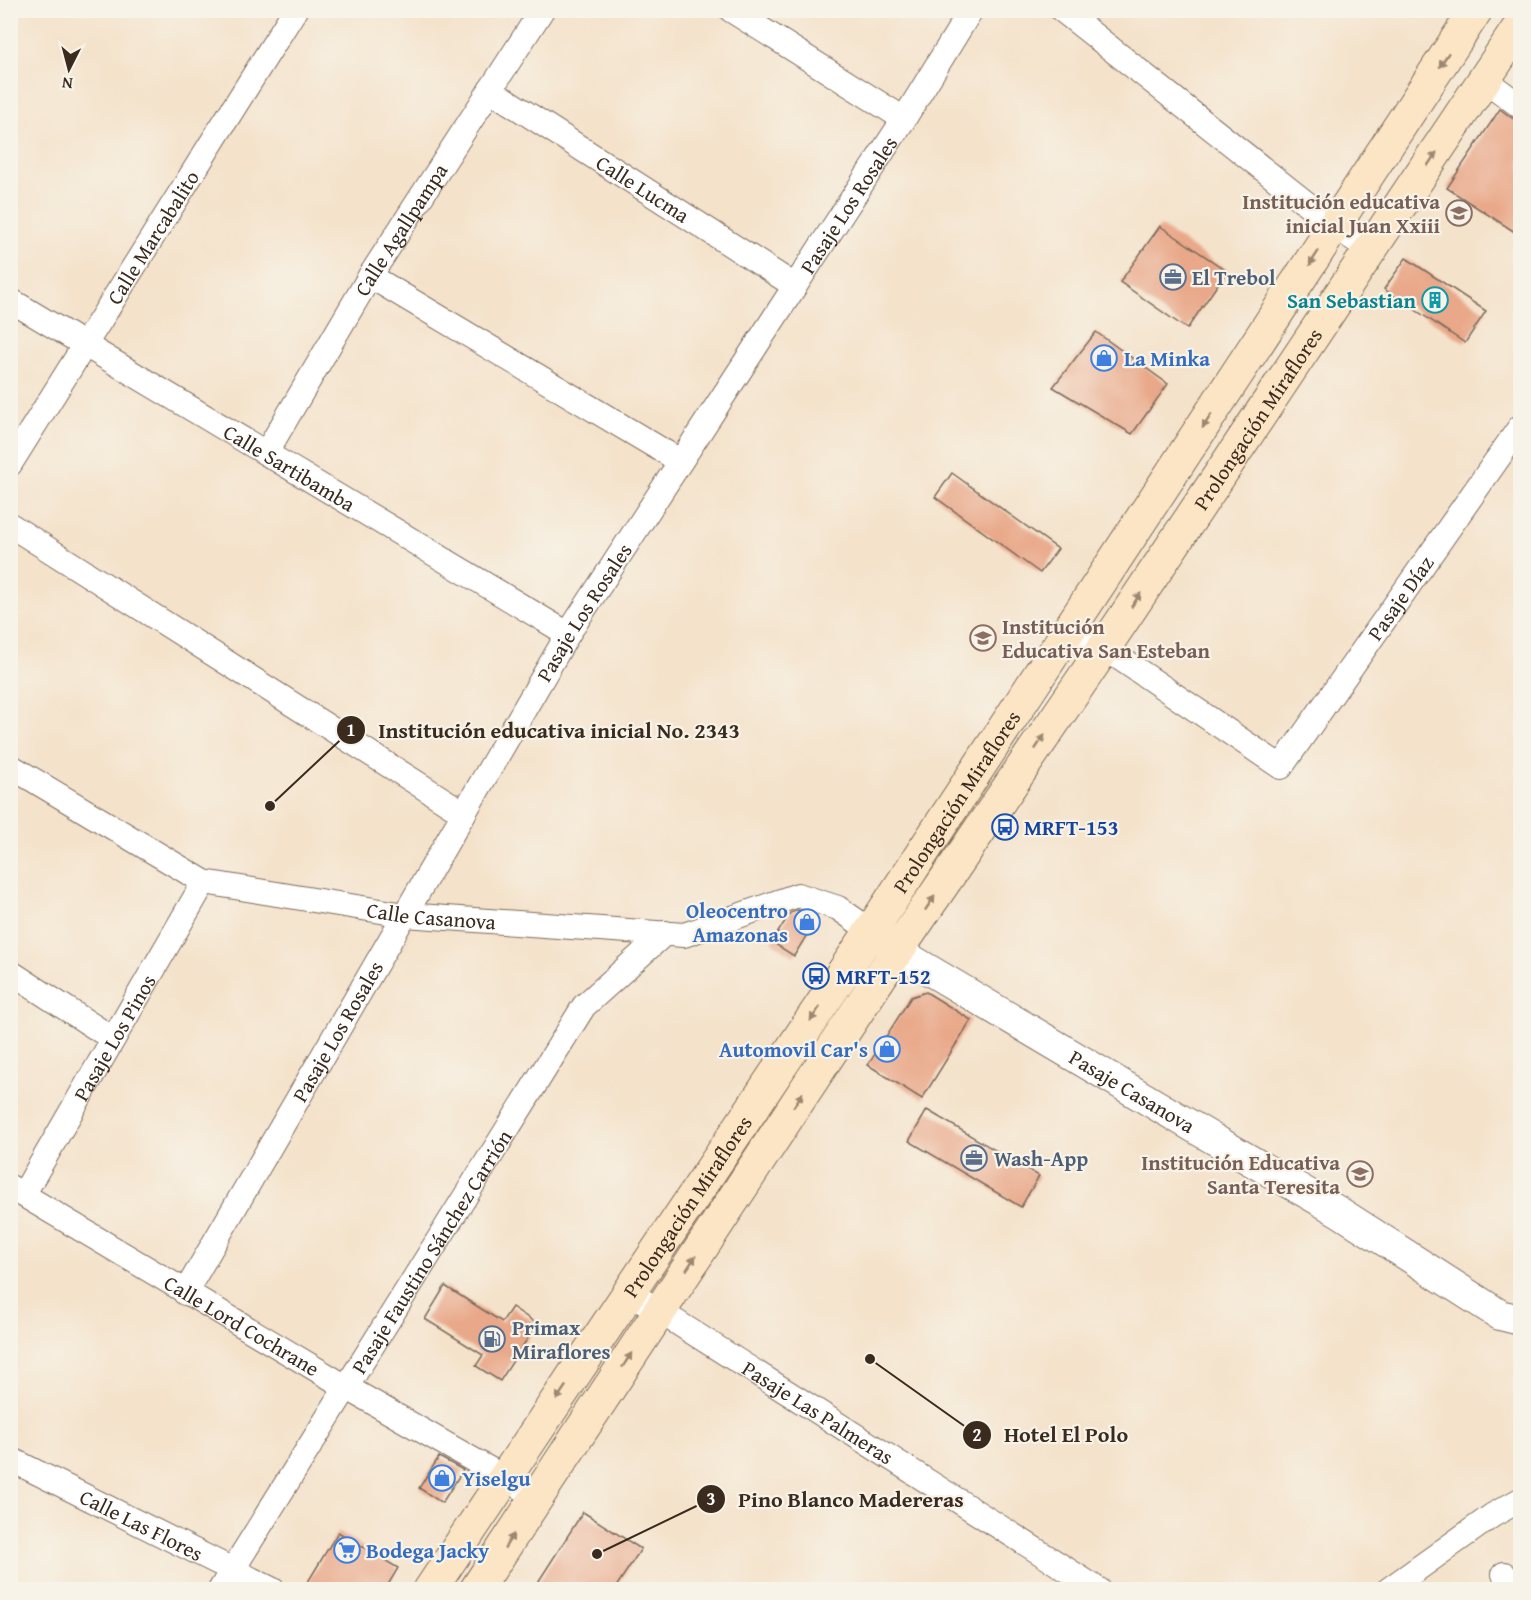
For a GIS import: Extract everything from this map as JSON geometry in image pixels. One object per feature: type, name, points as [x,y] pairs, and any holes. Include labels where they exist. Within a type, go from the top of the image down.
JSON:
[{"type":"main road","name":"Prolongación Miraflores","points":[[430,1590],[871,931],[1476,10]]},
{"type":"main road","name":"Prolongación Miraflores","points":[[477,1590],[897,951],[1104,648],[1521,26]]},
{"type":"street","name":"Calle Marcabalito","points":[[10,464],[296,10]]},
{"type":"street","name":"Calle Agallpampa","points":[[266,453],[370,276],[542,10]]},
{"type":"street","points":[[731,10],[904,119]]},
{"type":"street","name":"Pasaje Los Rosales","points":[[185,1293],[568,633],[904,119],[970,10]]},
{"type":"street","points":[[1062,10],[1335,226],[1370,250]]},
{"type":"street","points":[[1485,80],[1521,106]]},
{"type":"street","name":"Calle Lucma","points":[[490,90],[795,286]]},
{"type":"street","points":[[370,276],[680,461]]},
{"type":"street","name":"Calle Sartibamba","points":[[10,300],[568,633]]},
{"type":"street","name":"Pasaje Díaz","points":[[1104,648],[1281,767],[1521,427]]},
{"type":"street","points":[[10,525],[464,813]]},
{"type":"street","points":[[1072,626],[1104,648]]},
{"type":"street","name":"Calle Casanova","points":[[10,766],[204,882],[405,915],[684,935],[798,895],[838,908],[871,931]]},
{"type":"street","name":"Pasaje Los Pinos","points":[[17,1191],[113,1039],[204,882]]},
{"type":"street","name":"Pasaje Casanova","points":[[871,931],[897,951],[1341,1213],[1500,1315],[1521,1320]]},
{"type":"street","name":"Pasaje Faustino Sánchez Carrión","points":[[226,1579],[584,1006],[665,933]]},
{"type":"street","points":[[10,972],[113,1039]]},
{"type":"street","name":"Calle Lord Cochrane","points":[[17,1191],[346,1388],[538,1497]]},
{"type":"street","name":"Pasaje Las Palmeras","points":[[629,1292],[1099,1590]]},
{"type":"street","name":"Calle Las Flores","points":[[10,1459],[226,1579],[273,1590]]},
{"type":"street","points":[[1388,1590],[1493,1515],[1521,1500]]},
{"type":"building","points":[[1500,109],[1512,118],[1521,120],[1521,236],[1447,188]]},
{"type":"building","name":"El Trebol","points":[[1160,226],[1227,271],[1187,329],[1120,282]]},
{"type":"building","name":"San Sebastian","points":[[1406,258],[1486,311],[1465,343],[1384,289]]},
{"type":"building","name":"La Minka","points":[[1096,332],[1168,384],[1132,434],[1053,387]]},
{"type":"building","points":[[952,473],[1058,549],[1040,573],[935,497]]},
{"type":"building","points":[[798,910],[817,918],[794,956],[772,942],[790,913]]},
{"type":"building","points":[[926,992],[971,1020],[922,1099],[868,1065],[911,997]]},
{"type":"building","name":"Wash-App","points":[[927,1110],[1039,1176],[1021,1207],[909,1141]]},
{"type":"building","name":"Primax Miraflores","points":[[445,1286],[502,1322],[512,1307],[537,1324],[500,1381],[476,1366],[483,1355],[425,1319]]},
{"type":"building","name":"Yiselgu","points":[[439,1457],[463,1470],[442,1503],[419,1488]]},
{"type":"building","points":[[583,1512],[641,1549],[614,1590],[533,1590]]},
{"type":"building","name":"Bodega Jacky","points":[[338,1532],[398,1568],[385,1590],[303,1590]]},
{"type":"place","name":"Institución educativa inicial Juan Xxiii","points":[[1459,213]]},
{"type":"place","name":"El Trebol","points":[[1173,277]]},
{"type":"place","name":"San Sebastian","points":[[1435,300]]},
{"type":"place","name":"La Minka","points":[[1104,358]]},
{"type":"place","name":"Institución Educativa San Esteban","points":[[983,638]]},
{"type":"place","name":"Institución educativa inicial No. 2343","points":[[270,806]]},
{"type":"place","name":"MRFT-153","points":[[1005,827]]},
{"type":"place","name":"Oleocentro Amazonas","points":[[807,922]]},
{"type":"place","name":"MRFT-152","points":[[816,976]]},
{"type":"place","name":"Automovil Car's","points":[[887,1049]]},
{"type":"place","name":"Wash-App","points":[[974,1158]]},
{"type":"place","name":"Institución Educativa Santa Teresita","points":[[1360,1174]]},
{"type":"place","name":"Primax Miraflores","points":[[492,1339]]},
{"type":"place","name":"Hotel El Polo","points":[[870,1359]]},
{"type":"place","name":"Yiselgu","points":[[442,1478]]},
{"type":"place","name":"Bodega Jacky","points":[[347,1550]]},
{"type":"place","name":"Pino Blanco Madereras","points":[[597,1554]]}]
